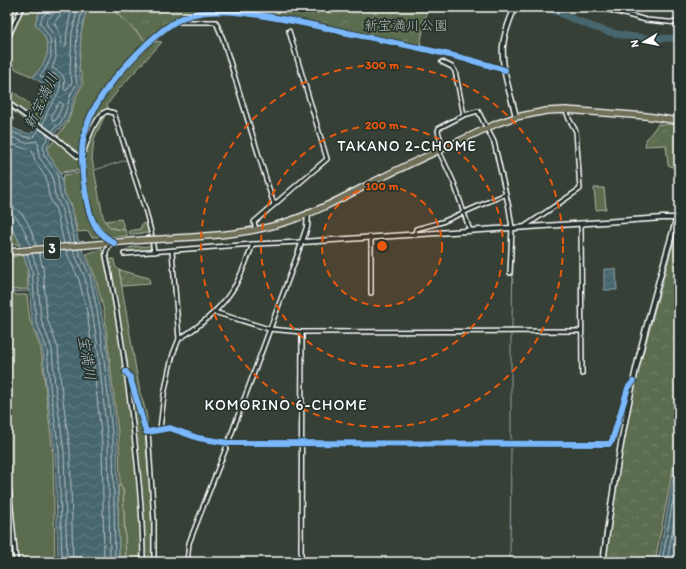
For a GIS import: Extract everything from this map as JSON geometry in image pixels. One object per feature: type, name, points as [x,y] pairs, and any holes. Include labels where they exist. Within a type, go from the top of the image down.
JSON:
[{"type":"highway","name":"3","points":[[7,252],[229,234],[256,230],[287,222],[308,214],[487,128],[516,117],[546,111],[566,110],[646,116],[679,121]]},
{"type":"street","points":[[7,40],[12,7]]},
{"type":"street","points":[[7,40],[22,7]]},
{"type":"street","points":[[599,7],[646,20],[679,23]]},
{"type":"street","points":[[514,9],[503,45],[505,70],[516,117]]},
{"type":"street","points":[[143,562],[138,471],[119,321],[106,256],[112,243],[101,234],[91,218],[86,196],[82,159],[84,134],[92,114],[115,78],[152,40],[176,22],[200,13],[217,11],[247,13],[285,19],[473,60],[505,70]]},
{"type":"street","points":[[7,13],[11,14]]},
{"type":"street","points":[[176,22],[216,22],[274,205]]},
{"type":"street","points":[[256,230],[254,222],[327,159],[289,31]]},
{"type":"street","points":[[442,62],[452,67],[455,71],[464,115]]},
{"type":"street","points":[[7,102],[82,159]]},
{"type":"street","points":[[524,227],[580,189],[576,131],[566,110]]},
{"type":"street","points":[[82,159],[91,131],[101,114],[107,111],[114,112],[152,232],[154,252]]},
{"type":"street","points":[[470,231],[465,213],[441,150],[438,131],[439,128],[464,115],[478,111],[494,142],[506,194],[512,228],[510,273]]},
{"type":"street","points":[[415,234],[416,229],[442,222],[506,194]]},
{"type":"street","points":[[602,562],[633,382],[679,210]]},
{"type":"street","points":[[187,562],[189,543],[228,443],[302,242],[307,227],[308,214]]},
{"type":"street","points":[[124,254],[253,244],[677,218]]},
{"type":"street","points":[[581,223],[582,374]]},
{"type":"street","points":[[371,237],[372,293]]},
{"type":"street","points":[[179,338],[210,318],[236,284],[253,244]]},
{"type":"street","points":[[160,429],[169,370],[179,338],[172,251]]},
{"type":"street","points":[[214,312],[269,329],[302,332],[581,331]]},
{"type":"street","points":[[301,562],[302,332]]},
{"type":"street","points":[[126,372],[130,377],[145,430],[148,432],[154,520],[154,562]]},
{"type":"street","points":[[148,432],[170,428],[198,438],[228,443],[609,444],[612,441],[628,388],[633,382]]},
{"type":"street","points":[[7,466],[16,562]]},
{"type":"street","points":[[7,557],[12,513]]},
{"type":"green space","points":[[48,7],[39,13],[35,24],[45,38],[47,55],[40,69],[33,77],[7,65],[7,22],[12,16],[13,8]]},
{"type":"green space","points":[[87,7],[110,7],[146,41],[162,42],[119,89],[107,105],[111,113],[105,115],[94,139],[92,159],[103,217],[110,228],[125,230],[128,236],[112,237],[103,232],[98,237],[92,237],[88,231],[78,232],[71,203],[70,204],[65,194],[62,182],[64,175],[79,173],[78,170],[60,172],[48,154],[47,146],[50,146],[69,119],[77,95],[83,84],[81,72],[79,71],[81,33]]},
{"type":"green space","name":"新宝満川公園","points":[[110,7],[428,7],[420,45],[267,14],[249,11],[215,9],[199,11],[179,17],[146,41]]},
{"type":"green space","points":[[51,78],[54,78],[54,92],[41,116],[33,127],[7,106],[7,87],[32,106]]},
{"type":"green space","points":[[658,124],[679,125],[679,176],[676,175],[673,167],[668,165],[666,145],[645,146],[646,140]]},
{"type":"green space","points":[[594,188],[604,188],[606,209],[596,210]]},
{"type":"green space","points":[[7,218],[18,239],[28,269],[28,289],[8,290],[8,293],[27,295],[30,321],[41,349],[53,454],[55,562],[7,562],[7,258],[22,255],[18,244],[7,245]]},
{"type":"green space","points":[[121,219],[125,230],[110,228],[105,221]]},
{"type":"green space","points":[[679,221],[679,437],[655,562],[605,562],[613,500],[635,383]]},
{"type":"green space","points":[[146,223],[149,233],[130,234],[129,231],[140,229],[142,224]]},
{"type":"green space","points":[[150,246],[151,251],[127,252],[127,250],[131,247]]},
{"type":"green space","points":[[102,249],[104,260],[114,259],[115,266],[119,270],[140,393],[147,420],[147,431],[145,435],[151,499],[152,562],[126,562],[123,490],[120,485],[119,441],[104,311],[95,276],[86,254]]},
{"type":"green space","points":[[119,270],[149,278],[150,284],[122,286]]},
{"type":"green space","points":[[120,485],[123,490],[126,562],[119,562],[118,486]]},
{"type":"water","name":"宝満川","points":[[48,7],[87,7],[81,33],[79,71],[81,84],[75,95],[68,118],[61,129],[58,129],[47,146],[48,154],[60,172],[64,193],[70,204],[79,243],[93,275],[101,310],[106,340],[117,442],[119,562],[58,562],[55,452],[46,387],[43,350],[32,322],[28,269],[18,239],[7,218],[7,120],[11,117],[14,119],[11,127],[31,134],[43,116],[42,114],[52,97],[55,88],[54,78],[51,78],[46,86],[33,77],[40,69],[47,55],[45,38],[35,24],[39,13]]},
{"type":"water","points":[[604,269],[616,269],[617,290],[604,290]]},
{"type":"water","points":[[679,445],[679,562],[658,562]]},
{"type":"pier","points":[[81,241],[84,248],[21,253],[18,246]]},
{"type":"waterway","name":"新宝満川","points":[[547,7],[582,23],[619,34],[632,37],[679,38]]},
{"type":"waterway","points":[[95,170],[126,160]]},
{"type":"waterway","points":[[60,174],[77,171]]},
{"type":"waterway","points":[[512,330],[513,243]]},
{"type":"waterway","points":[[9,292],[31,291]]},
{"type":"waterway","points":[[511,333],[511,442]]},
{"type":"waterway","points":[[510,562],[511,445]]},
{"type":"cycle path","points":[[114,243],[104,236],[98,229],[92,219],[86,198],[82,160],[85,131],[88,122],[103,94],[116,77],[153,38],[171,24],[190,15],[207,12],[233,12],[259,15],[304,23],[427,50],[505,70]]},
{"type":"cycle path","points":[[126,372],[130,377],[146,432],[170,428],[198,438],[228,443],[609,444],[612,441],[628,388],[633,382]]},
{"type":"district","name":"TAKANO 2-CHOME","points":[[407,146]]},
{"type":"district","name":"KOMORINO 6-CHOME","points":[[286,405]]}]
